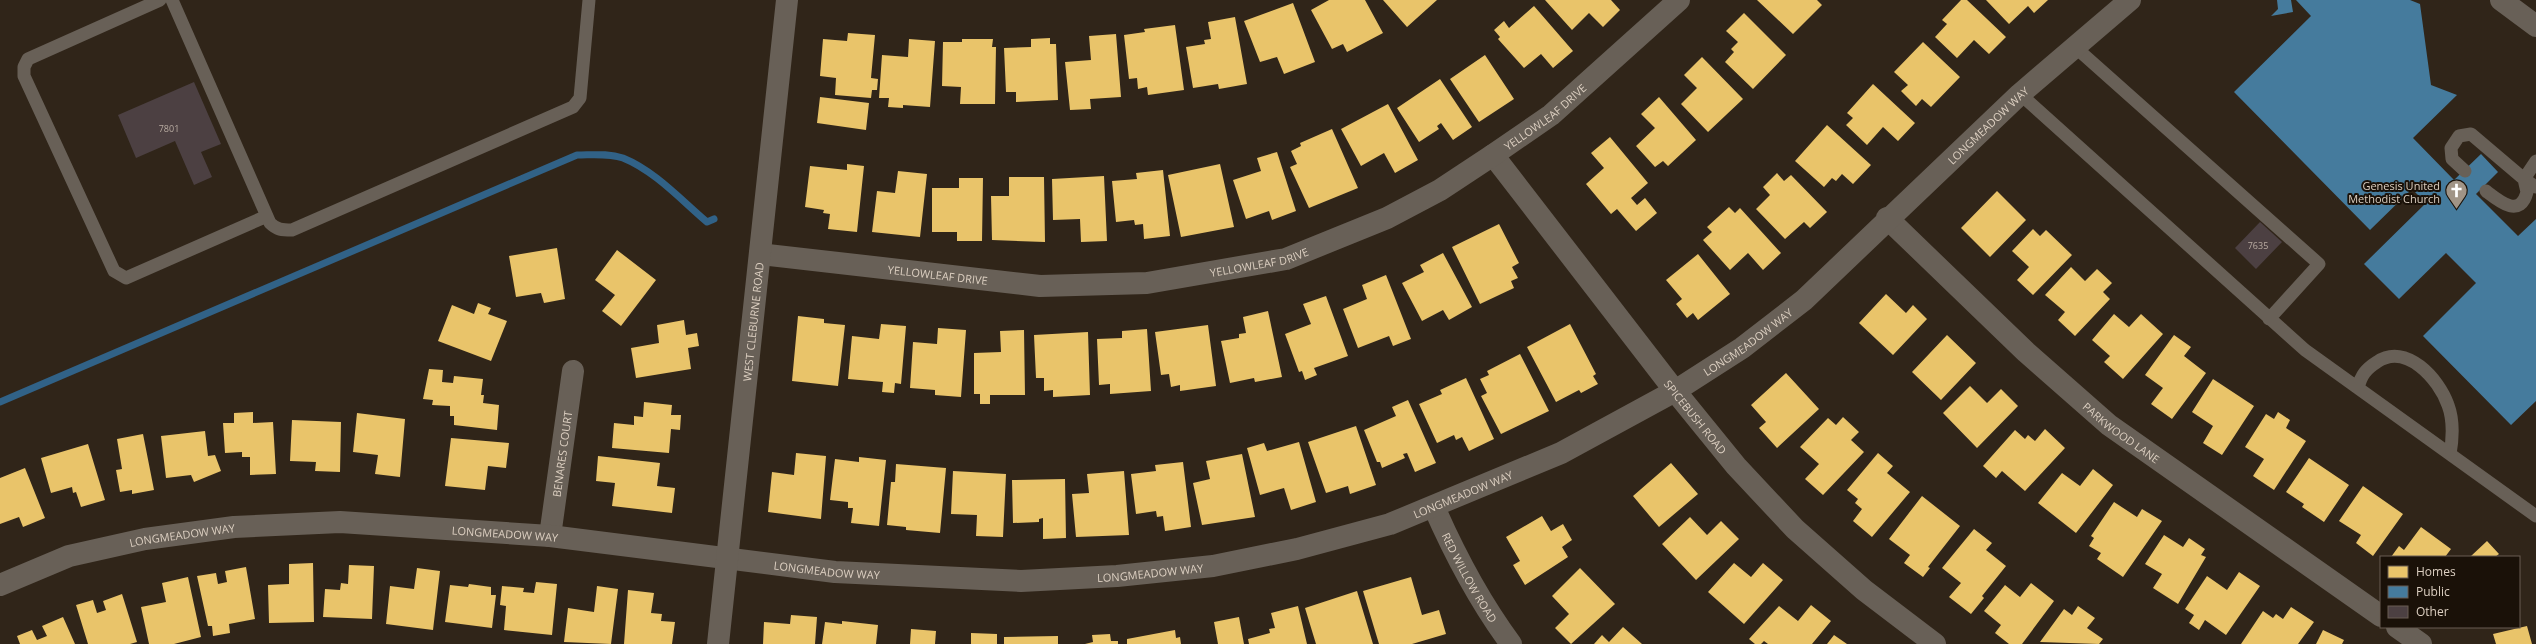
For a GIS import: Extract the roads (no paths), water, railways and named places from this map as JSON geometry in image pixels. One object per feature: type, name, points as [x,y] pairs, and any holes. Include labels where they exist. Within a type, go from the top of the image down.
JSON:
[{"type":"street","name":"WEST CLEBURNE ROAD","points":[[718,644],[787,0]]},
{"type":"street","name":"YELLOWLEAF DRIVE","points":[[760,254],[1040,286],[1147,283],[1286,259],[1387,218],[1440,190],[1551,115],[1679,0]]},
{"type":"street","name":"LONGMEADOW WAY","points":[[0,585],[70,556],[145,539],[234,527],[340,522],[550,536],[850,573],[1021,581],[1117,576],[1213,566],[1297,549],[1390,524],[1562,454],[1675,391],[1742,348],[1804,300],[1887,218],[2020,94],[2130,0]]},
{"type":"street","points":[[2501,0],[2536,26]]},
{"type":"street","name":"SPICEBUSH ROAD","points":[[1493,155],[1675,391],[1736,466],[1795,529],[1864,590],[1935,644]]},
{"type":"street","name":"PARKWOOD LANE","points":[[1887,218],[2026,352],[2109,425],[2380,615]]},
{"type":"street","name":"BENARES COURT","points":[[550,536],[573,371]]},
{"type":"street","name":"RED WILLOW ROAD","points":[[1434,507],[1453,550],[1497,625],[1511,644]]},
{"type":"street","points":[[2398,628],[2421,644]]},
{"type":"lane","points":[[160,0],[28,59],[24,67],[24,76],[114,271],[126,278],[267,216]]},
{"type":"lane","points":[[172,0],[267,216],[275,228],[292,230],[574,108],[580,98],[588,0]]},
{"type":"lane","points":[[2075,47],[2319,264],[2269,319]]},
{"type":"lane","points":[[2020,94],[2305,350],[2536,516]]},
{"type":"lane","points":[[2465,171],[2452,159],[2451,148],[2459,136],[2471,134],[2524,180],[2536,187]]},
{"type":"lane","points":[[2524,180],[2536,160]]},
{"type":"lane","points":[[2486,191],[2503,205],[2513,206],[2526,197],[2527,186],[2524,180]]},
{"type":"lane","points":[[2358,388],[2360,377],[2365,370],[2382,358],[2392,355],[2405,358],[2417,364],[2441,389],[2448,405],[2452,420],[2450,454]]},
{"type":"waterway","points":[[0,402],[577,155],[606,155],[623,158],[646,170],[657,178],[707,222],[714,219]]},
{"type":"place","name":"Genesis United Methodist Church","points":[[2456,210]]}]
